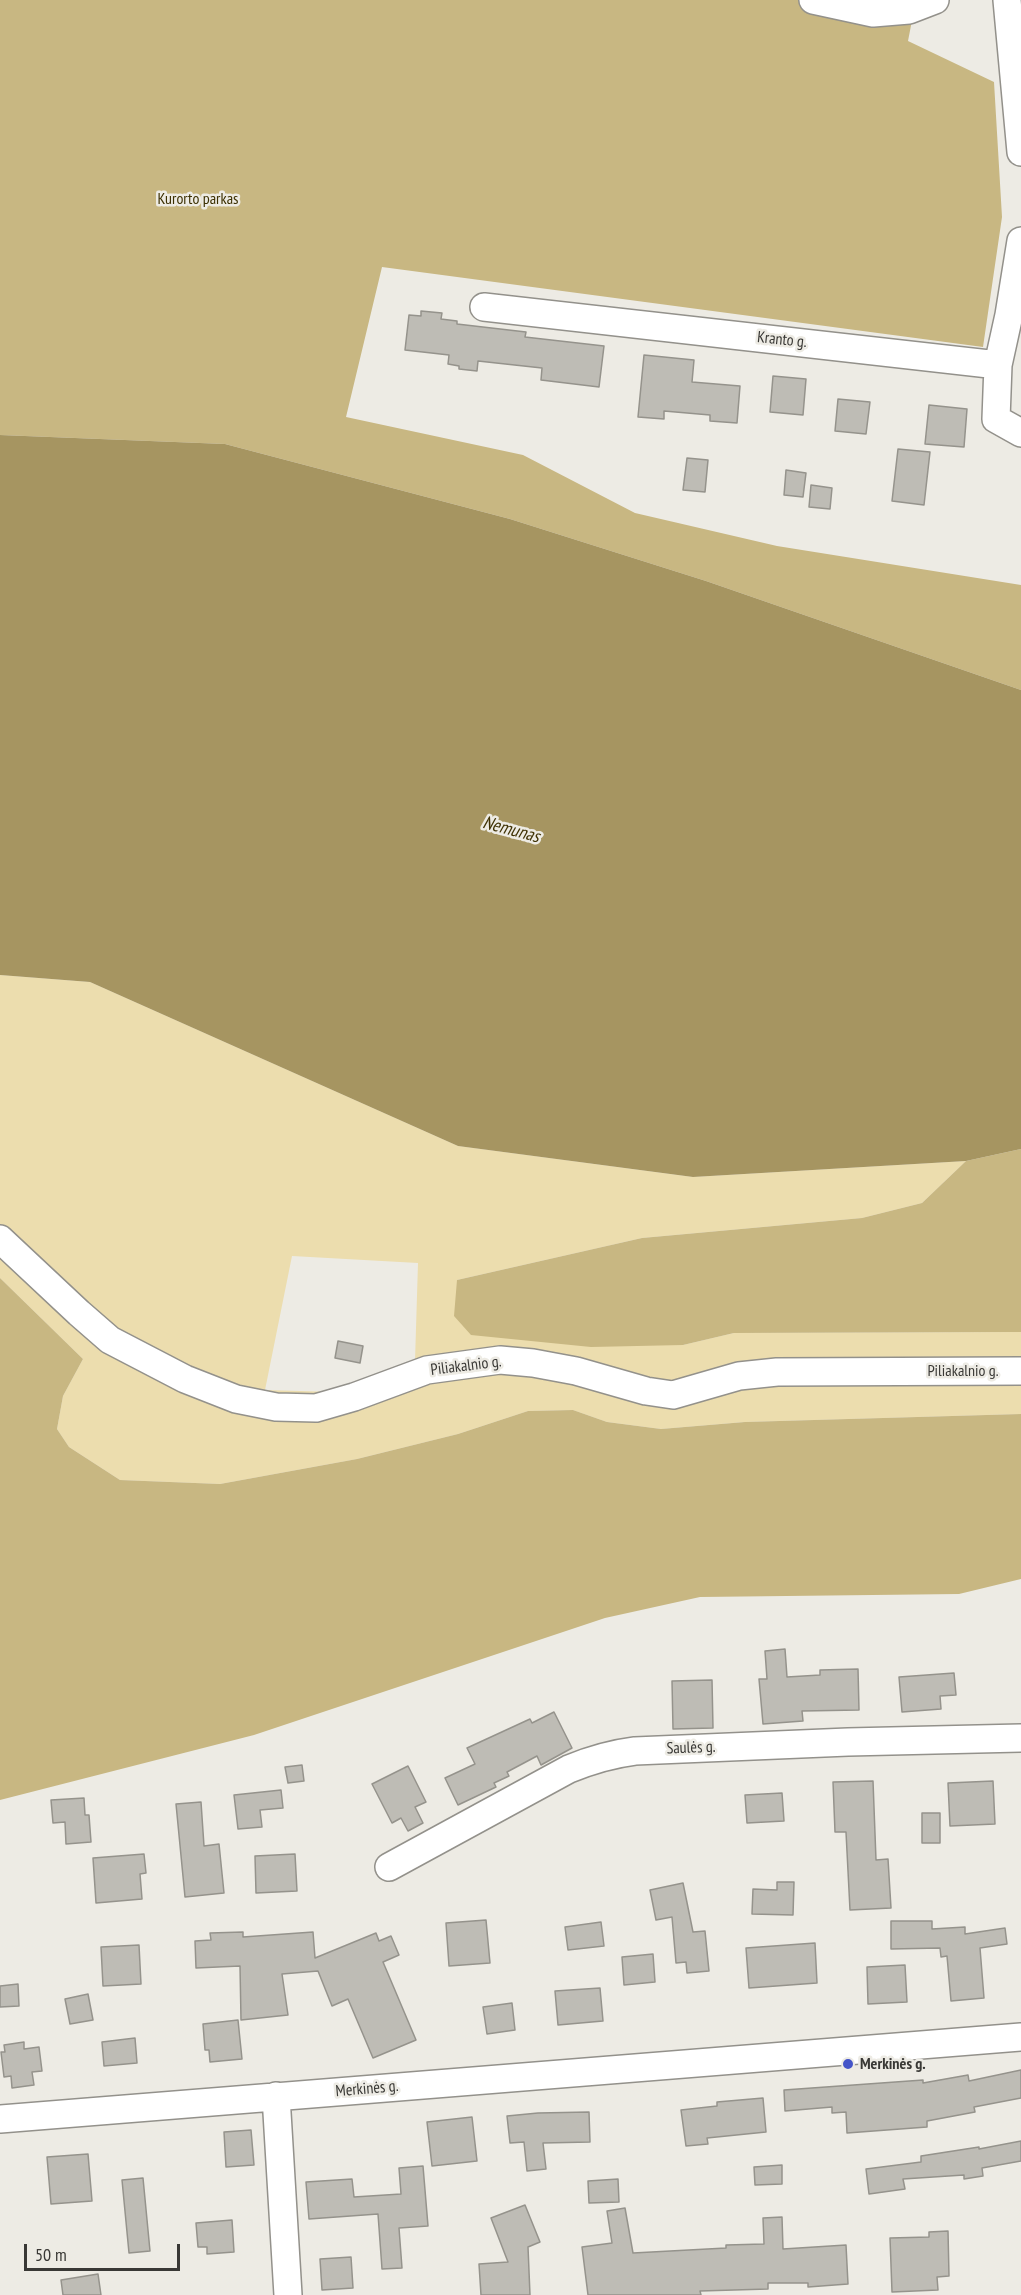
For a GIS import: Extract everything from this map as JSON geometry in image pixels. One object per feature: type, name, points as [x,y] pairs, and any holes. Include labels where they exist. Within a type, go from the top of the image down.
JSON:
[{"type":"street","points":[[813,0],[873,13],[909,10],[935,0]]},
{"type":"street","points":[[1007,0],[1021,152]]},
{"type":"street","points":[[1021,241],[998,365],[996,419],[1021,433]]},
{"type":"street","name":"Kranto g.","points":[[484,307],[998,365]]},
{"type":"street","name":"Piliakalnio g.","points":[[0,1239],[110,1340],[185,1379],[237,1399],[276,1407],[316,1408],[354,1397],[427,1370],[500,1360],[576,1371],[646,1391],[673,1395],[739,1376],[777,1372],[1021,1371]]},
{"type":"street","name":"Saulės g.","points":[[389,1867],[569,1769],[590,1760],[611,1755],[635,1751],[813,1743],[1021,1738]]},
{"type":"street","name":"Merkinės g.","points":[[0,2119],[1021,2037]]},
{"type":"street","points":[[276,2096],[288,2295]]},
{"type":"shaded area","points":[[0,975],[90,982],[458,1146],[693,1177],[966,1161],[922,1203],[862,1218],[642,1238],[457,1280],[683,1345],[734,1333],[1021,1332],[1021,1414],[745,1422],[661,1429],[607,1422],[573,1410],[528,1411],[458,1434],[357,1459],[220,1484],[120,1480],[69,1447],[57,1429],[63,1396],[83,1359],[0,1278]],"holes":[[[292,1256],[418,1263],[415,1361],[335,1392],[265,1390]]]},
{"type":"green space","name":"Kurorto parkas","points":[[0,0],[933,0],[914,10],[908,41],[994,82],[1002,217],[983,347],[382,267],[346,417],[523,455],[635,513],[777,546],[1021,585],[1021,690],[706,581],[510,519],[225,444],[0,435]]},
{"type":"green space","points":[[1021,1149],[1021,1332],[734,1333],[683,1345],[591,1347],[471,1335],[454,1316],[457,1280],[642,1238],[862,1218],[922,1203],[966,1161]]},
{"type":"green space","points":[[0,1278],[83,1359],[63,1396],[57,1429],[69,1447],[120,1480],[220,1484],[357,1459],[458,1434],[528,1411],[573,1410],[607,1422],[661,1429],[745,1422],[1021,1414],[1021,1579],[959,1594],[700,1597],[605,1618],[254,1735],[0,1800]]},
{"type":"water","name":"Nemunas","points":[[0,435],[225,444],[510,519],[706,581],[1021,690],[1021,1149],[966,1161],[693,1177],[458,1146],[90,982],[0,975]]},
{"type":"building","points":[[421,311],[442,313],[441,319],[457,321],[457,324],[526,332],[525,337],[604,346],[599,387],[541,380],[542,368],[478,361],[477,371],[459,369],[459,366],[448,364],[449,355],[405,350],[409,315],[421,316]]},
{"type":"building","points":[[644,355],[694,360],[692,382],[740,386],[737,423],[710,421],[710,415],[664,411],[664,419],[638,417]]},
{"type":"building","points":[[773,376],[806,379],[803,415],[770,412]]},
{"type":"building","points":[[838,399],[870,402],[866,434],[835,431]]},
{"type":"building","points":[[929,405],[967,409],[964,447],[925,444]]},
{"type":"building","points":[[898,449],[930,452],[924,505],[892,501]]},
{"type":"building","points":[[687,458],[708,460],[705,492],[683,490]]},
{"type":"building","points":[[786,470],[806,473],[803,497],[784,495]]},
{"type":"building","points":[[811,485],[832,488],[830,509],[809,507]]},
{"type":"building","points":[[338,1341],[363,1346],[360,1363],[335,1358]]},
{"type":"building","points":[[785,1649],[787,1677],[820,1675],[820,1670],[858,1669],[859,1710],[802,1711],[803,1721],[763,1724],[759,1679],[767,1679],[765,1651]]},
{"type":"building","points":[[954,1673],[956,1695],[940,1696],[941,1709],[902,1712],[899,1677]]},
{"type":"building","points":[[712,1680],[713,1728],[673,1729],[672,1681]]},
{"type":"building","points":[[554,1712],[572,1748],[541,1765],[537,1756],[507,1772],[509,1776],[494,1783],[496,1787],[458,1805],[445,1778],[475,1764],[467,1748],[530,1719],[532,1723]]},
{"type":"building","points":[[302,1765],[304,1781],[288,1783],[285,1767]]},
{"type":"building","points":[[408,1766],[426,1802],[415,1807],[423,1823],[408,1831],[401,1818],[392,1823],[372,1784]]},
{"type":"building","points":[[873,1781],[876,1860],[888,1859],[891,1908],[850,1910],[846,1832],[835,1832],[833,1782]]},
{"type":"building","points":[[993,1781],[995,1824],[950,1826],[948,1783]]},
{"type":"building","points":[[281,1790],[283,1808],[260,1810],[262,1827],[238,1829],[234,1795]]},
{"type":"building","points":[[782,1793],[784,1821],[747,1823],[745,1795]]},
{"type":"building","points":[[84,1798],[85,1815],[89,1815],[91,1842],[66,1844],[65,1822],[53,1823],[51,1800]]},
{"type":"building","points":[[201,1802],[204,1846],[219,1844],[224,1893],[185,1897],[176,1804]]},
{"type":"building","points":[[922,1813],[940,1813],[940,1843],[922,1843]]},
{"type":"building","points":[[144,1854],[146,1873],[140,1874],[142,1899],[96,1903],[93,1858]]},
{"type":"building","points":[[295,1854],[297,1891],[256,1893],[255,1856]]},
{"type":"building","points":[[777,1882],[794,1882],[793,1915],[752,1914],[753,1889],[777,1890]]},
{"type":"building","points":[[683,1883],[693,1932],[705,1931],[709,1971],[687,1973],[686,1962],[676,1963],[672,1917],[656,1920],[650,1890]]},
{"type":"building","points":[[486,1920],[490,1963],[449,1966],[446,1923]]},
{"type":"building","points":[[891,1921],[932,1921],[932,1929],[965,1927],[965,1934],[1005,1928],[1007,1944],[980,1948],[984,1998],[951,2001],[947,1956],[941,1957],[940,1948],[891,1949]]},
{"type":"building","points":[[601,1922],[604,1946],[568,1950],[565,1927]]},
{"type":"building","points":[[243,1932],[243,1937],[313,1932],[315,1958],[376,1933],[379,1941],[391,1936],[399,1955],[383,1962],[416,2040],[373,2058],[348,1999],[332,2006],[318,1971],[282,1974],[288,2015],[241,2020],[240,1966],[196,1968],[195,1941],[211,1940],[210,1933]]},
{"type":"building","points":[[815,1943],[817,1983],[749,1988],[746,1948]]},
{"type":"building","points":[[139,1945],[141,1984],[103,1986],[101,1947]]},
{"type":"building","points":[[653,1954],[655,1982],[624,1985],[622,1957]]},
{"type":"building","points":[[905,1965],[907,2002],[868,2004],[867,1967]]},
{"type":"building","points":[[18,1984],[19,2006],[0,2007],[0,1986]]},
{"type":"building","points":[[600,1988],[603,2021],[558,2025],[555,1991]]},
{"type":"building","points":[[88,1994],[93,2020],[70,2024],[65,1999]]},
{"type":"building","points":[[512,2003],[515,2030],[487,2034],[483,2007]]},
{"type":"building","points":[[238,2020],[242,2059],[210,2062],[209,2050],[205,2050],[203,2024]]},
{"type":"building","points":[[135,2038],[137,2063],[104,2066],[102,2042]]},
{"type":"building","points":[[24,2042],[24,2049],[39,2047],[42,2071],[32,2072],[34,2085],[12,2088],[11,2076],[4,2077],[1,2052],[5,2052],[4,2045]]},
{"type":"building","points":[[1021,2070],[1021,2098],[974,2107],[975,2112],[927,2121],[927,2127],[847,2133],[846,2112],[832,2113],[832,2107],[785,2111],[784,2090],[923,2080],[923,2083],[968,2075],[969,2081]]},
{"type":"building","points":[[763,2098],[766,2132],[707,2138],[708,2144],[686,2146],[681,2110],[717,2106],[717,2102]]},
{"type":"building","points":[[589,2112],[590,2142],[543,2143],[546,2169],[527,2171],[524,2142],[510,2143],[507,2116]]},
{"type":"building","points":[[472,2117],[477,2161],[432,2166],[427,2122]]},
{"type":"building","points":[[251,2130],[254,2165],[226,2167],[224,2132]]},
{"type":"building","points":[[1021,2141],[1021,2161],[982,2168],[983,2176],[964,2179],[964,2175],[903,2179],[905,2189],[869,2194],[866,2169],[921,2162],[921,2156]]},
{"type":"building","points":[[88,2154],[92,2201],[51,2204],[47,2157]]},
{"type":"building","points":[[782,2165],[782,2184],[755,2185],[754,2167]]},
{"type":"building","points":[[423,2166],[428,2226],[399,2228],[402,2268],[382,2269],[378,2214],[309,2219],[306,2182],[352,2179],[354,2197],[401,2194],[399,2168]]},
{"type":"building","points":[[143,2178],[150,2251],[129,2253],[122,2180]]},
{"type":"building","points":[[618,2179],[619,2202],[589,2203],[588,2181]]},
{"type":"building","points":[[525,2205],[540,2242],[528,2247],[530,2295],[481,2295],[479,2264],[508,2262],[491,2218]]},
{"type":"building","points":[[625,2208],[633,2253],[764,2244],[763,2218],[782,2217],[783,2249],[846,2245],[848,2284],[808,2287],[808,2283],[768,2283],[768,2289],[700,2291],[701,2295],[588,2295],[582,2247],[612,2243],[607,2211]]},
{"type":"building","points":[[232,2220],[234,2252],[207,2254],[207,2247],[198,2247],[196,2223]]},
{"type":"building","points":[[948,2231],[949,2276],[937,2277],[938,2290],[892,2292],[890,2238],[929,2237],[929,2232]]},
{"type":"building","points":[[351,2257],[353,2288],[322,2290],[320,2259]]},
{"type":"building","points":[[98,2274],[101,2295],[63,2295],[61,2280]]},
{"type":"place","name":"Merkinės g.","points":[[848,2064]]}]
